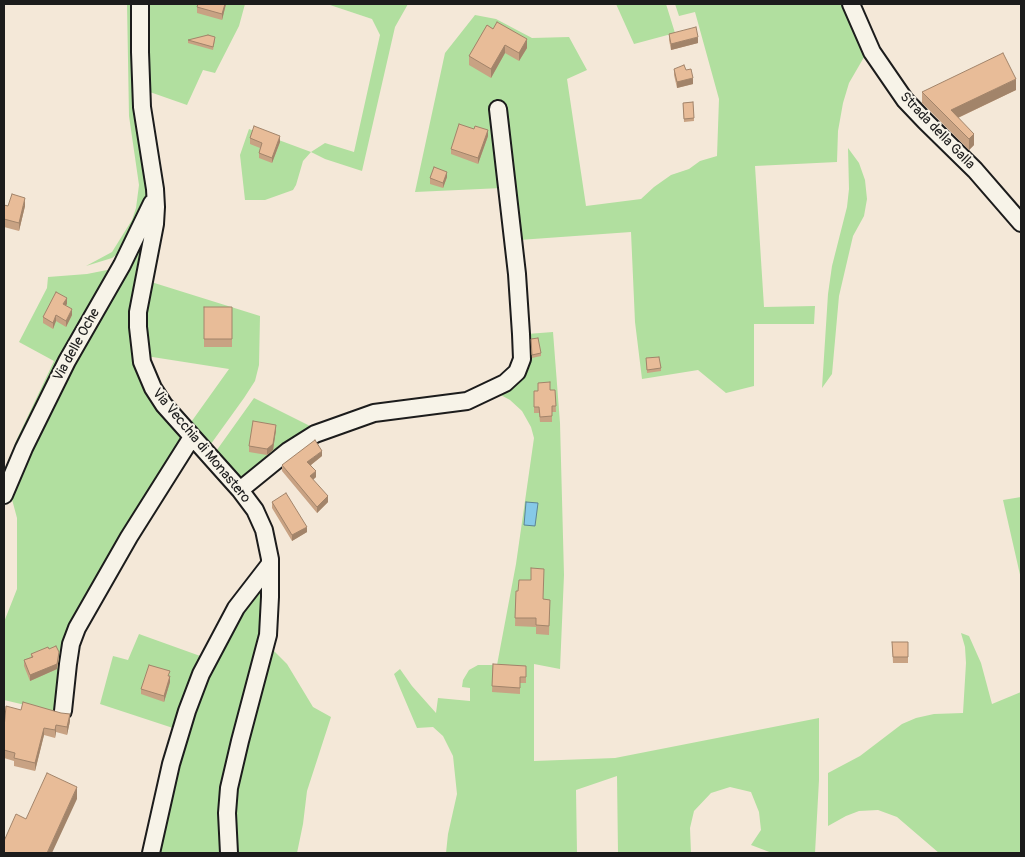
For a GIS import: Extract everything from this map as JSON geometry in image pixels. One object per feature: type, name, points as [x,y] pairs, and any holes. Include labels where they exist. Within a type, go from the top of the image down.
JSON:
[{"type":"street","name":"Via Vecchia di Monastero","points":[[140,4],[142,107],[156,196],[155,224],[138,312],[140,353],[146,374],[164,405],[240,490],[260,520],[268,545],[270,564],[268,635],[229,788],[227,813],[229,853]]},
{"type":"street","name":"Strada della Galla","points":[[851,4],[872,52],[906,100],[975,170],[1021,223]]},
{"type":"street","points":[[240,490],[295,447],[324,430],[374,413],[467,401],[505,383],[517,372],[522,356],[519,294],[498,110]]},
{"type":"street","name":"Via delle Oche","points":[[4,495],[21,453],[67,361],[124,260],[156,196]]},
{"type":"street","points":[[63,712],[71,644],[77,628],[129,537],[192,437]]},
{"type":"street","points":[[151,853],[174,755],[187,711],[201,674],[236,608],[270,564]]},
{"type":"green space","points":[[127,4],[134,4],[148,199],[124,249],[112,258],[86,266],[112,252],[132,220],[136,208],[139,185],[129,116]]},
{"type":"green space","points":[[146,4],[245,4],[239,26],[215,73],[203,70],[187,105],[147,91]]},
{"type":"green space","points":[[327,4],[408,4],[395,27],[362,171],[325,159],[311,152],[325,143],[354,152],[380,35],[372,19]]},
{"type":"green space","points":[[616,4],[666,4],[675,33],[634,44]]},
{"type":"green space","points":[[675,4],[847,4],[867,52],[849,83],[843,103],[838,131],[837,162],[755,166],[764,307],[815,306],[814,324],[754,324],[754,386],[726,393],[698,370],[642,379],[635,322],[631,232],[519,240],[502,188],[415,192],[445,53],[475,15],[496,19],[532,38],[569,37],[587,70],[567,79],[586,206],[641,199],[671,175],[689,169],[700,161],[717,156],[719,99],[695,12],[679,16]]},
{"type":"green space","points":[[249,129],[311,152],[303,161],[293,190],[265,200],[245,200],[240,155]]},
{"type":"green space","points":[[848,148],[859,163],[865,180],[867,199],[864,216],[853,236],[839,296],[832,374],[822,388],[828,294],[832,266],[847,207],[849,189]]},
{"type":"green space","points":[[150,220],[133,329],[184,436],[74,626],[59,713],[4,700],[4,622],[17,589],[17,518],[10,492],[22,463]]},
{"type":"green space","points":[[109,271],[4,481],[4,472],[16,441],[54,361],[19,342],[47,288],[48,277],[87,274]]},
{"type":"green space","points":[[148,281],[260,316],[259,365],[255,381],[208,448],[189,425],[229,369],[146,356],[144,335]]},
{"type":"green space","points":[[553,332],[560,423],[564,575],[560,669],[534,664],[534,761],[615,758],[819,718],[819,780],[815,853],[772,853],[751,845],[761,830],[759,812],[751,792],[730,787],[711,793],[694,811],[690,828],[691,853],[618,853],[617,776],[576,790],[577,853],[446,853],[448,834],[457,794],[453,756],[443,736],[433,727],[417,728],[394,674],[400,669],[436,713],[438,698],[470,701],[470,688],[462,687],[463,680],[469,670],[478,665],[497,665],[516,564],[534,438],[531,427],[522,411],[510,400],[497,393],[509,386],[527,334]]},
{"type":"green space","points":[[254,398],[316,429],[240,483],[214,454]]},
{"type":"green space","points":[[1021,497],[1021,579],[1003,500]]},
{"type":"green space","points":[[267,576],[266,613],[224,853],[155,853],[188,723],[226,633]]},
{"type":"green space","points":[[961,633],[969,636],[981,663],[992,704],[1021,692],[1021,853],[939,853],[897,817],[878,810],[859,811],[828,826],[828,773],[860,756],[902,724],[916,718],[934,714],[963,713],[966,663],[965,647]]},
{"type":"green space","points":[[139,634],[203,657],[176,729],[100,704],[113,656],[128,660]]},
{"type":"green space","points":[[269,646],[287,664],[313,707],[331,717],[307,791],[297,853],[234,853],[233,799]]},
{"type":"water","points":[[526,502],[538,503],[535,526],[524,525]]},
{"type":"building","points":[[198,4],[225,4],[222,14],[197,7]]},
{"type":"building","points":[[497,22],[527,39],[519,53],[505,45],[491,69],[469,56],[487,25],[493,29]]},
{"type":"building","points":[[696,27],[698,37],[671,44],[669,34]]},
{"type":"building","points":[[208,35],[215,37],[213,47],[188,40]]},
{"type":"building","points":[[1003,53],[1016,79],[951,110],[974,134],[969,139],[922,92]]},
{"type":"building","points":[[684,65],[686,70],[691,69],[693,78],[677,82],[674,69]]},
{"type":"building","points":[[693,102],[694,118],[684,119],[683,103]]},
{"type":"building","points":[[459,124],[474,129],[475,126],[488,130],[478,158],[451,149]]},
{"type":"building","points":[[254,126],[280,136],[272,158],[259,153],[262,143],[250,138]]},
{"type":"building","points":[[434,167],[447,172],[443,183],[430,178]]},
{"type":"building","points":[[12,194],[25,198],[19,223],[4,219],[4,205],[8,206]]},
{"type":"building","points":[[56,292],[67,298],[63,304],[72,309],[66,321],[56,315],[53,323],[43,317]]},
{"type":"building","points":[[204,307],[232,307],[232,339],[204,339]]},
{"type":"building","points":[[538,338],[541,353],[532,355],[531,339]]},
{"type":"building","points":[[659,357],[661,368],[647,370],[646,358]]},
{"type":"building","points":[[550,382],[550,390],[555,390],[556,406],[552,406],[552,416],[540,417],[539,407],[534,407],[534,391],[538,391],[538,383]]},
{"type":"building","points":[[253,421],[276,425],[273,444],[267,449],[249,446]]},
{"type":"building","points":[[315,440],[322,451],[307,462],[316,471],[310,476],[328,496],[317,507],[282,465]]},
{"type":"building","points":[[286,493],[307,527],[292,535],[272,502]]},
{"type":"building","points":[[531,568],[544,569],[543,599],[550,600],[549,626],[536,625],[536,618],[515,618],[516,591],[518,591],[519,580],[531,580]]},
{"type":"building","points":[[892,642],[908,642],[908,657],[893,657]]},
{"type":"building","points":[[56,646],[59,652],[57,664],[30,675],[24,660],[33,657],[31,654]]},
{"type":"building","points":[[493,664],[526,666],[526,677],[520,677],[520,688],[492,686]]},
{"type":"building","points":[[149,665],[170,671],[164,696],[141,689]]},
{"type":"building","points":[[23,702],[70,714],[67,727],[56,725],[55,730],[44,728],[35,763],[14,758],[15,753],[4,750],[6,706],[21,710]]},
{"type":"building","points":[[47,773],[77,787],[47,853],[4,853],[4,841],[16,814],[26,819]]}]
